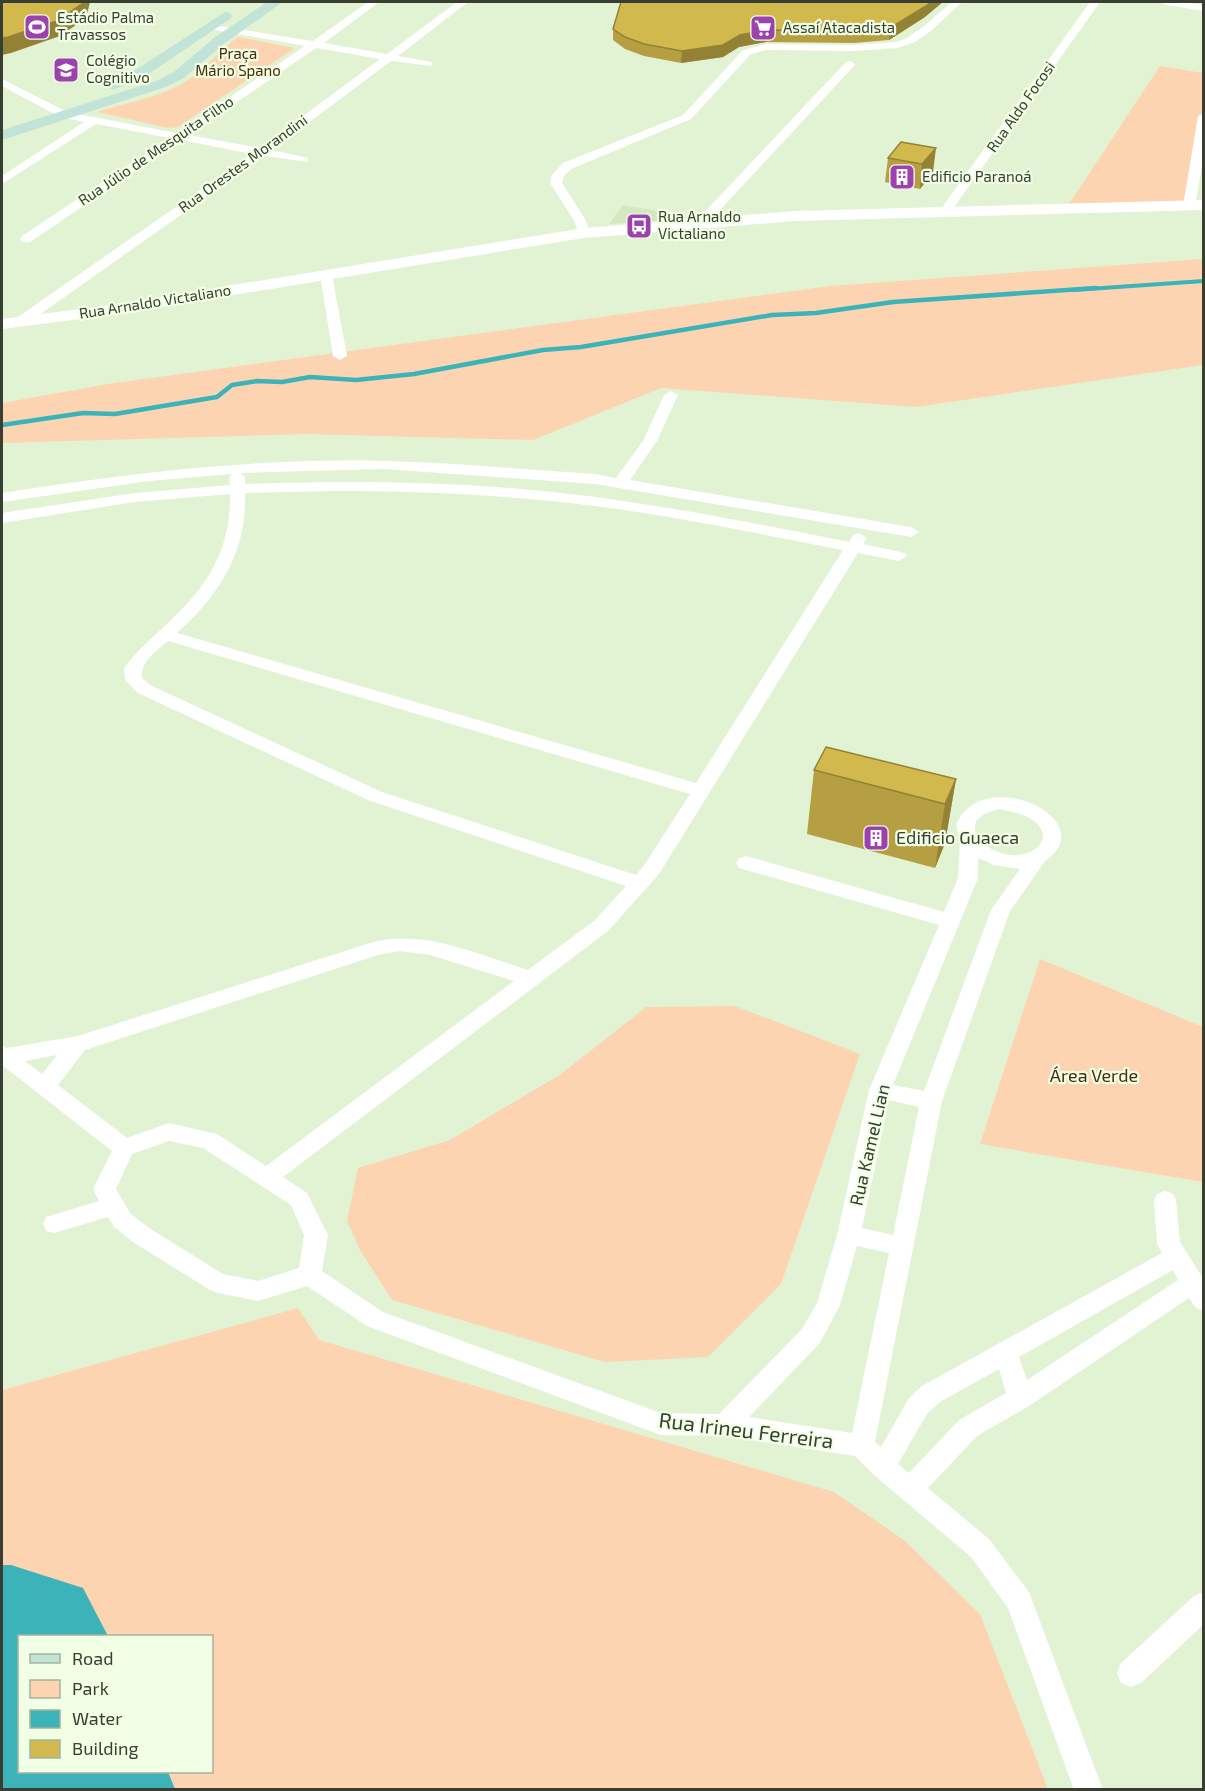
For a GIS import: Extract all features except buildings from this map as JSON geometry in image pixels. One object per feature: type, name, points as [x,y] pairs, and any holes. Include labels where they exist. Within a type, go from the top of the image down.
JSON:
[{"type":"main road","points":[[2,135],[161,84],[179,75],[234,30],[276,2]]},
{"type":"main road","points":[[2,121],[125,81],[235,8]]},
{"type":"street","name":"Rua Júlio de Mesquita Filho","points":[[26,239],[374,2]]},
{"type":"street","name":"Rua Orestes Morandini","points":[[20,322],[262,152],[463,2]]},
{"type":"street","points":[[585,233],[577,213],[560,193],[556,183],[558,175],[567,166],[687,117],[747,52],[766,47],[854,48],[897,45],[911,40],[928,28],[957,2]]},
{"type":"street","name":"Rua Aldo Focosi","points":[[949,213],[949,206],[1095,2]]},
{"type":"street","points":[[1166,2],[1203,8]]},
{"type":"street","points":[[210,26],[428,64]]},
{"type":"street","points":[[702,222],[850,64]]},
{"type":"street","points":[[2,82],[64,115],[304,160]]},
{"type":"street","points":[[1196,205],[1203,116]]},
{"type":"street","points":[[2,181],[93,121]]},
{"type":"street","name":"Rua Arnaldo Victaliano","points":[[2,324],[585,233],[795,216],[1196,205]]},
{"type":"street","points":[[326,275],[340,356]]},
{"type":"street","points":[[620,483],[650,441],[671,395]]},
{"type":"street","points":[[2,497],[149,476],[238,468],[383,465],[531,473],[620,483],[911,532]]},
{"type":"street","points":[[238,468],[238,519],[229,555],[212,584],[179,622],[141,656],[133,669],[134,680],[144,689],[375,796],[639,883]]},
{"type":"street","points":[[2,519],[152,496],[237,489],[447,488],[516,493],[644,508],[899,556]]},
{"type":"street","points":[[267,1178],[601,926],[652,869],[868,525]]},
{"type":"street","points":[[165,635],[700,791]]},
{"type":"street","points":[[998,803],[1020,805],[1040,813],[1049,822],[1053,832],[1053,842],[1048,851],[1038,857],[1026,861],[999,860],[976,848],[969,840],[965,830],[967,820],[973,812],[984,806],[998,803]]},
{"type":"street","name":"Rua Kamel Lian","points":[[725,1425],[811,1336],[828,1305],[849,1235],[880,1090],[968,878],[969,840]]},
{"type":"street","points":[[1038,857],[1001,910],[931,1101],[862,1446],[883,1467],[980,1548],[1019,1601],[1089,1790]]},
{"type":"street","points":[[746,863],[950,921]]},
{"type":"street","points":[[3,1055],[78,1044],[378,948],[399,944],[430,948],[533,979]]},
{"type":"street","points":[[44,1087],[78,1044]]},
{"type":"street","points":[[3,1055],[124,1148]]},
{"type":"street","points":[[880,1090],[931,1101]]},
{"type":"street","points":[[169,1132],[209,1140],[267,1178],[299,1200],[316,1235],[310,1275],[258,1291],[218,1283],[141,1235],[122,1220],[104,1189],[124,1148],[169,1132]]},
{"type":"street","points":[[910,1489],[968,1428],[1197,1292],[1169,1244],[1165,1200]]},
{"type":"street","points":[[54,1224],[114,1206]]},
{"type":"street","points":[[849,1235],[903,1247]]},
{"type":"street","points":[[883,1467],[918,1406],[931,1394],[1176,1257]]},
{"type":"street","name":"Rua Irineu Ferreira","points":[[310,1275],[375,1319],[661,1424],[725,1425],[862,1446]]},
{"type":"street","points":[[1006,1353],[1020,1398]]},
{"type":"street","points":[[1131,1673],[1203,1605]]},
{"type":"shaded area","points":[[623,205],[695,218],[609,224]]},
{"type":"green space","name":"Praça Mário Spano","points":[[238,37],[295,48],[178,127],[168,128],[97,112],[148,98],[185,82]]},
{"type":"green space","points":[[1160,66],[1203,73],[1203,104],[1189,206],[1065,210]]},
{"type":"green space","points":[[1203,259],[1203,365],[916,407],[661,388],[533,440],[307,434],[2,443],[2,403],[114,383],[830,286]]},
{"type":"green space","name":"Área Verde","points":[[1040,959],[1203,1027],[1203,1182],[980,1144]]},
{"type":"green space","points":[[735,1006],[860,1054],[781,1284],[708,1357],[605,1362],[392,1300],[360,1250],[347,1221],[358,1168],[450,1140],[561,1074],[646,1007]]},
{"type":"green space","points":[[298,1308],[319,1340],[834,1492],[904,1540],[980,1614],[1048,1789],[2,1790],[2,1390]]},
{"type":"water","points":[[2,1565],[11,1565],[83,1588],[107,1635],[18,1635],[18,1773],[168,1773],[175,1789],[2,1789]]},
{"type":"waterway","points":[[1074,290],[1204,281]]},
{"type":"waterway","points":[[2,425],[83,413],[115,414],[217,397],[232,385],[257,381],[282,382],[310,377],[356,380],[414,374],[543,350],[581,347],[772,315],[816,313],[893,302],[1096,288]]},
{"type":"place","name":"Estádio Palma Travassos","points":[[37,27]]},
{"type":"place","name":"Assaí Atacadista","points":[[763,28]]},
{"type":"place","name":"Colégio Cognitivo","points":[[66,70]]},
{"type":"place","name":"Edificio Paranoá","points":[[902,177]]},
{"type":"place","name":"Rua Arnaldo Victaliano","points":[[639,226]]},
{"type":"place","name":"Edificio Guaeca","points":[[876,838]]}]
